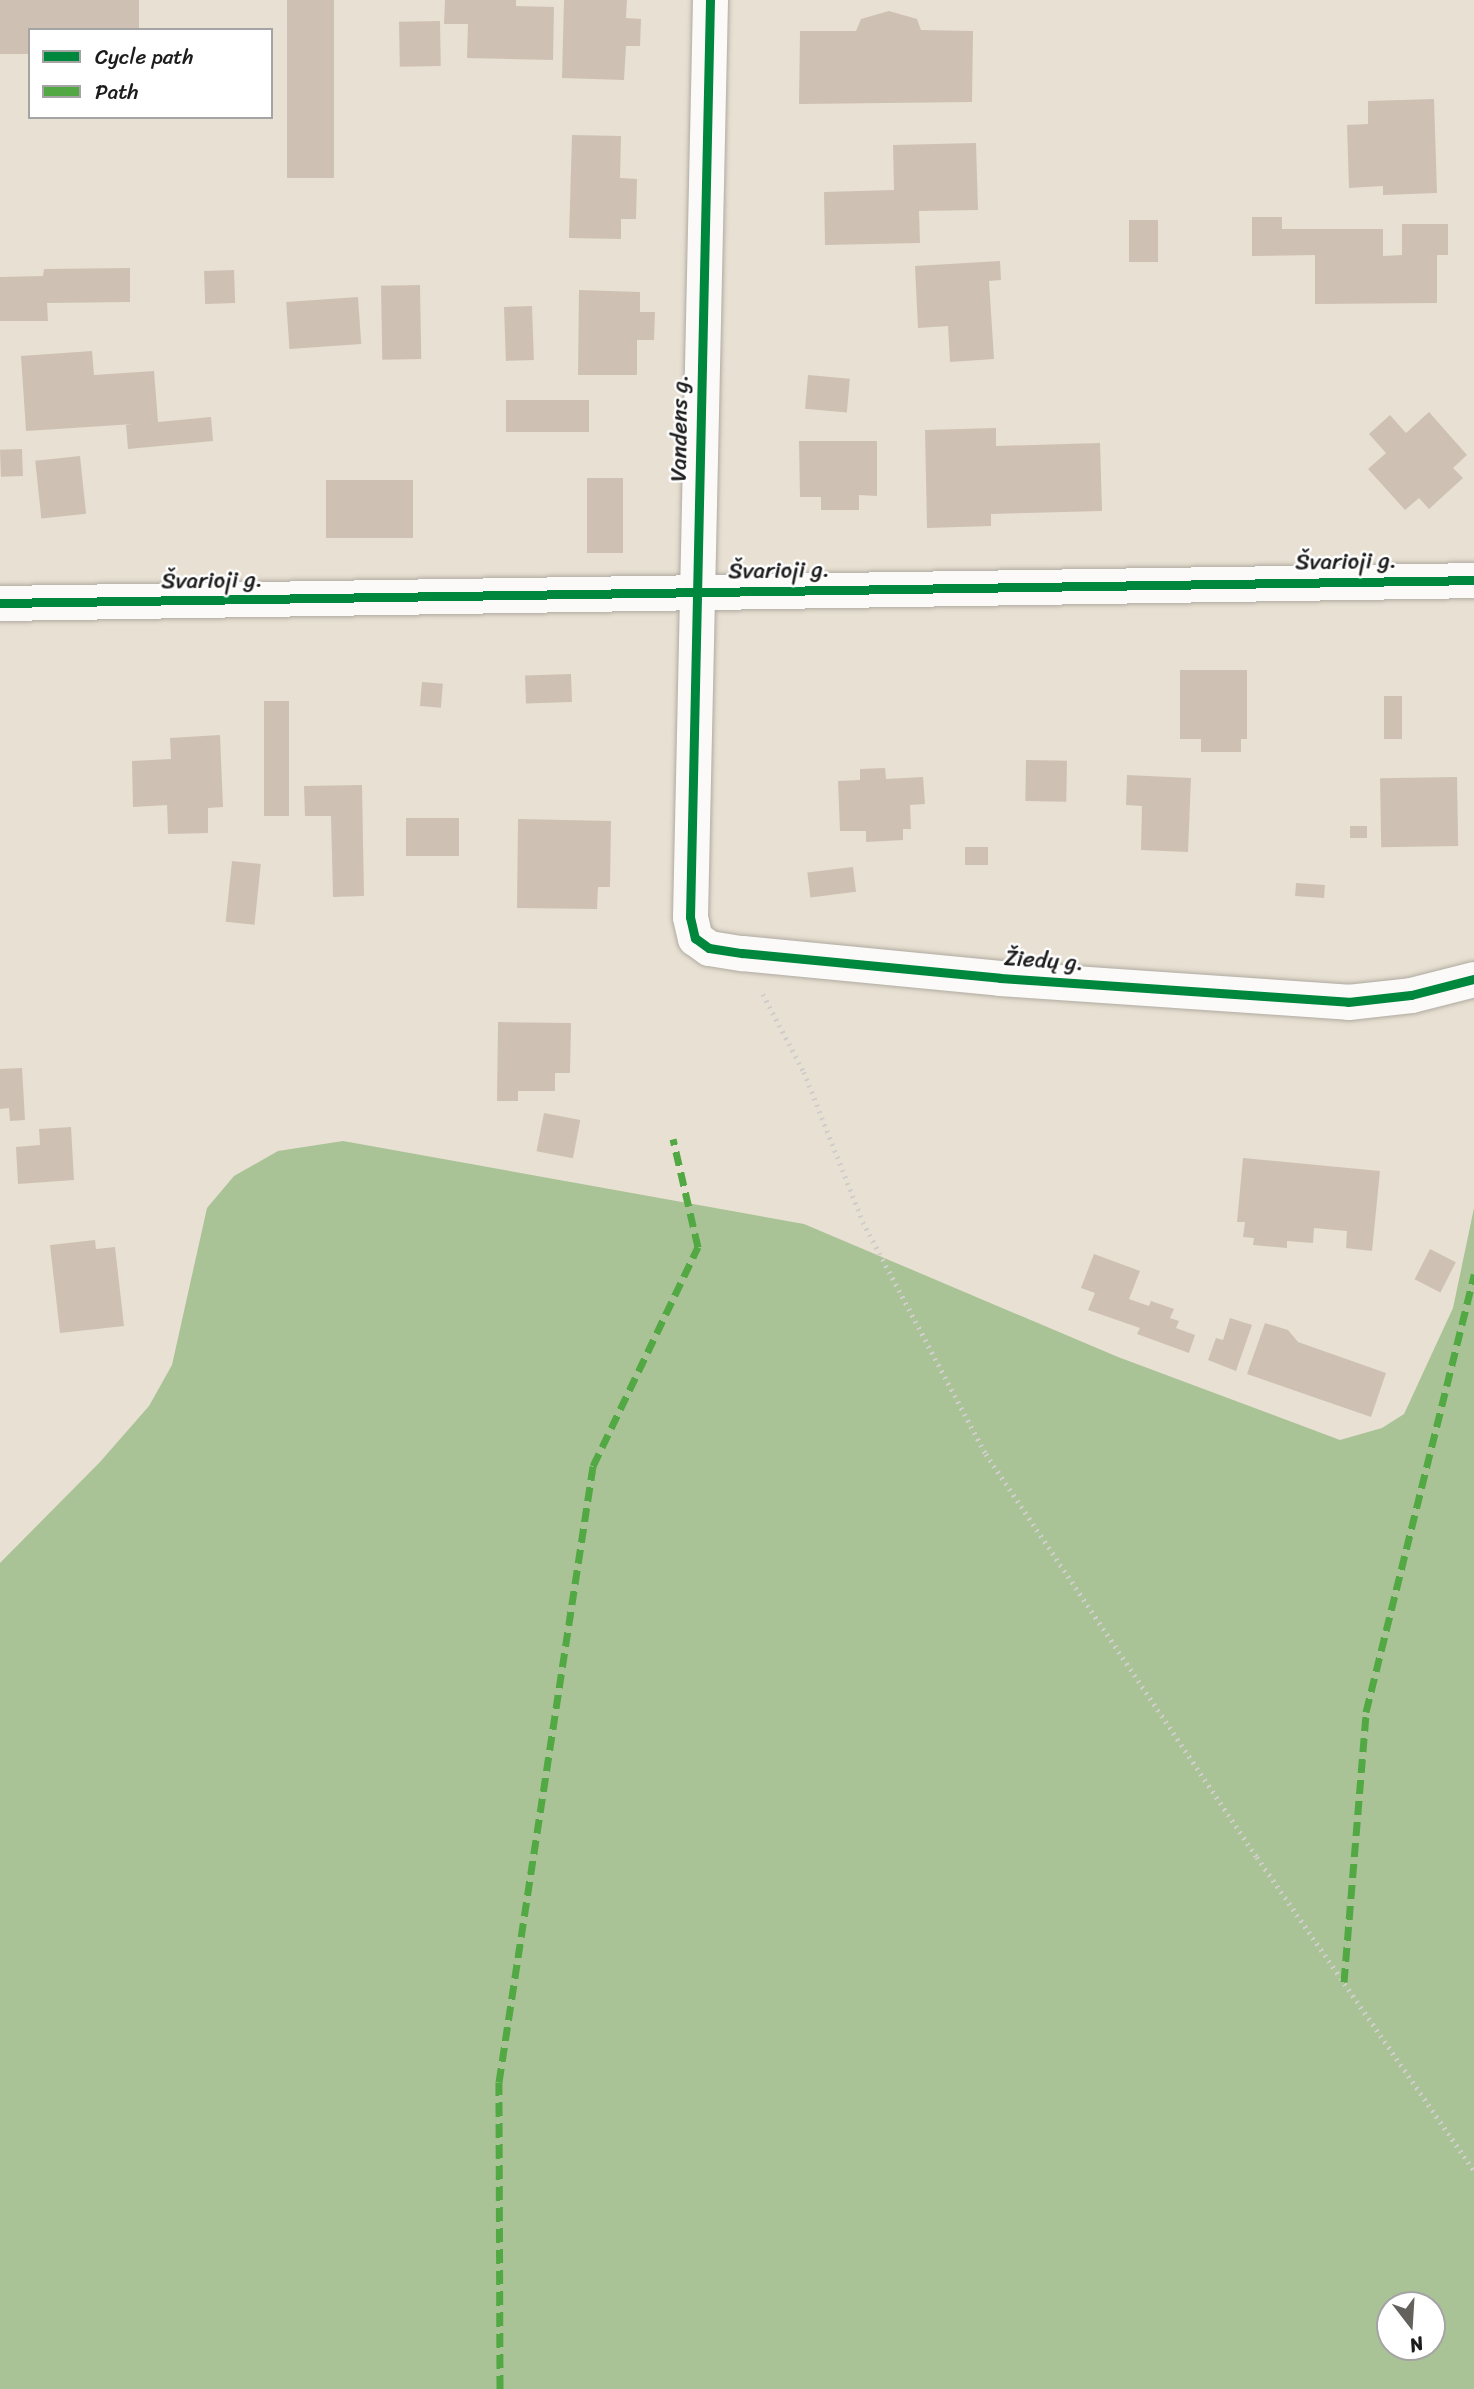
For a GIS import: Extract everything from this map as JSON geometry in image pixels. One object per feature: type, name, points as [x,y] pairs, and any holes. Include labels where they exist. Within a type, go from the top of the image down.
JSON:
[{"type":"street","name":"Vandens g.","points":[[691,857],[710,0]]},
{"type":"street","name":"Švarioji g.","points":[[0,603],[1474,580]]},
{"type":"street","name":"Žiedų g.","points":[[691,857],[690,917],[695,938],[709,948],[741,953],[1000,978],[1348,1002],[1411,995],[1474,979]]},
{"type":"path","points":[[741,953],[804,1072],[863,1222],[986,1454],[1257,1857],[1474,2170]]},
{"type":"green space","points":[[343,1141],[804,1224],[1118,1357],[1340,1440],[1382,1428],[1404,1414],[1453,1308],[1474,1208],[1474,2389],[0,2389],[0,1563],[100,1462],[149,1406],[172,1365],[207,1208],[234,1176],[278,1151]]},
{"type":"building","points":[[0,0],[139,0],[139,28],[28,28],[28,54],[0,54]]},
{"type":"building","points":[[287,0],[334,0],[334,178],[287,178]]},
{"type":"building","points":[[445,0],[516,0],[516,6],[554,7],[553,60],[467,58],[468,24],[444,24]]},
{"type":"building","points":[[564,0],[627,0],[626,18],[641,19],[640,46],[626,46],[624,80],[562,78]]},
{"type":"building","points":[[889,11],[917,19],[921,30],[973,31],[972,102],[799,104],[800,31],[856,31],[861,19]]},
{"type":"building","points":[[440,21],[441,66],[400,67],[399,22]]},
{"type":"building","points":[[1434,99],[1437,193],[1383,195],[1383,186],[1349,188],[1347,125],[1368,124],[1368,101]]},
{"type":"building","points":[[572,135],[621,136],[620,178],[637,179],[636,219],[621,219],[621,239],[569,238]]},
{"type":"building","points":[[976,143],[978,210],[919,211],[920,243],[825,245],[824,192],[894,190],[893,145]]},
{"type":"building","points":[[1252,217],[1282,217],[1282,229],[1383,229],[1383,256],[1402,255],[1402,224],[1448,224],[1448,255],[1437,255],[1437,303],[1315,304],[1315,255],[1252,256]]},
{"type":"building","points":[[1129,220],[1158,220],[1158,262],[1129,262]]},
{"type":"building","points":[[1000,261],[1001,280],[989,281],[994,359],[950,362],[948,326],[918,328],[915,266]]},
{"type":"building","points":[[130,268],[130,302],[47,303],[48,321],[0,321],[0,277],[43,276],[44,269]]},
{"type":"building","points":[[234,270],[235,303],[205,304],[204,271]]},
{"type":"building","points":[[420,285],[421,359],[382,360],[381,286]]},
{"type":"building","points":[[579,290],[640,292],[640,312],[655,312],[654,340],[637,340],[637,375],[578,375]]},
{"type":"building","points":[[358,297],[361,344],[289,349],[286,302]]},
{"type":"building","points":[[532,306],[534,360],[506,361],[504,307]]},
{"type":"building","points":[[92,351],[94,375],[154,371],[158,422],[211,417],[213,441],[128,449],[126,425],[134,424],[26,431],[21,356]]},
{"type":"building","points":[[808,375],[850,379],[847,413],[805,409]]},
{"type":"building","points":[[506,400],[589,400],[589,432],[506,432]]},
{"type":"building","points":[[1429,412],[1467,455],[1453,468],[1463,478],[1429,509],[1419,498],[1405,510],[1368,469],[1386,453],[1369,434],[1390,415],[1406,433]]},
{"type":"building","points":[[996,428],[996,446],[1100,443],[1102,511],[991,514],[991,526],[927,528],[925,430]]},
{"type":"building","points":[[799,441],[877,441],[877,496],[859,495],[859,510],[821,510],[821,497],[800,497]]},
{"type":"building","points":[[22,449],[23,476],[1,477],[0,450]]},
{"type":"building","points":[[80,456],[86,514],[41,518],[35,461]]},
{"type":"building","points":[[587,478],[623,478],[623,553],[587,553]]},
{"type":"building","points":[[326,480],[413,480],[413,538],[326,538]]},
{"type":"building","points":[[1180,670],[1247,670],[1247,739],[1241,739],[1241,752],[1201,752],[1201,739],[1180,739]]},
{"type":"building","points":[[571,674],[572,702],[526,704],[525,676]]},
{"type":"building","points":[[422,682],[443,684],[441,708],[420,706]]},
{"type":"building","points":[[1384,696],[1402,696],[1402,739],[1384,739]]},
{"type":"building","points":[[264,701],[289,701],[289,816],[264,816]]},
{"type":"building","points":[[220,735],[223,807],[208,808],[208,833],[168,834],[167,805],[133,807],[132,761],[171,759],[170,738]]},
{"type":"building","points":[[1026,760],[1067,761],[1066,802],[1025,801]]},
{"type":"building","points":[[885,768],[886,779],[923,777],[925,804],[910,805],[911,829],[903,829],[903,840],[866,842],[866,831],[840,831],[838,781],[860,780],[860,769]]},
{"type":"building","points":[[1127,775],[1191,778],[1188,852],[1141,850],[1142,806],[1126,805]]},
{"type":"building","points":[[1457,777],[1458,846],[1381,847],[1380,778]]},
{"type":"building","points":[[362,785],[364,896],[333,897],[331,816],[305,816],[304,786]]},
{"type":"building","points":[[406,818],[459,818],[459,856],[406,856]]},
{"type":"building","points":[[518,819],[611,821],[610,887],[598,887],[597,909],[517,908]]},
{"type":"building","points":[[1350,826],[1367,826],[1367,838],[1350,838]]},
{"type":"building","points":[[965,847],[988,847],[988,865],[965,865]]},
{"type":"building","points":[[232,861],[261,864],[254,925],[226,922]]},
{"type":"building","points":[[853,867],[856,892],[810,897],[807,873]]},
{"type":"building","points":[[1296,883],[1325,885],[1324,898],[1295,896]]},
{"type":"building","points":[[498,1022],[571,1023],[570,1073],[555,1073],[555,1091],[518,1091],[518,1101],[497,1101]]},
{"type":"building","points":[[22,1068],[25,1120],[10,1121],[9,1108],[0,1109],[0,1069]]},
{"type":"building","points":[[544,1113],[580,1120],[573,1158],[537,1151]]},
{"type":"building","points":[[71,1127],[74,1180],[18,1184],[16,1147],[40,1145],[39,1129]]},
{"type":"building","points":[[1243,1158],[1380,1171],[1372,1251],[1346,1248],[1347,1231],[1314,1228],[1313,1243],[1287,1241],[1287,1248],[1253,1245],[1254,1238],[1243,1237],[1245,1222],[1237,1222]]},
{"type":"building","points":[[95,1240],[96,1249],[115,1247],[124,1326],[60,1333],[50,1245]]},
{"type":"building","points":[[1430,1249],[1456,1262],[1440,1292],[1415,1279]]},
{"type":"building","points":[[1094,1254],[1140,1271],[1129,1299],[1149,1306],[1151,1301],[1174,1309],[1170,1318],[1179,1321],[1176,1328],[1195,1335],[1189,1353],[1137,1334],[1140,1328],[1088,1310],[1095,1293],[1081,1288]]},
{"type":"building","points":[[1230,1318],[1252,1325],[1236,1371],[1208,1360],[1216,1338],[1223,1340]]},
{"type":"building","points":[[1265,1323],[1288,1330],[1298,1342],[1386,1373],[1371,1417],[1247,1374]]},
{"type":"marked path","points":[[500,2389],[499,2082],[593,1466],[698,1247],[673,1139]]},
{"type":"marked path","points":[[1344,1982],[1366,1712],[1474,1274]]},
{"type":"cycle path","points":[[710,0],[690,917],[695,938],[709,948],[742,953],[1000,978],[1348,1002],[1411,995],[1474,979]]},
{"type":"cycle path","points":[[0,603],[1474,580]]}]
